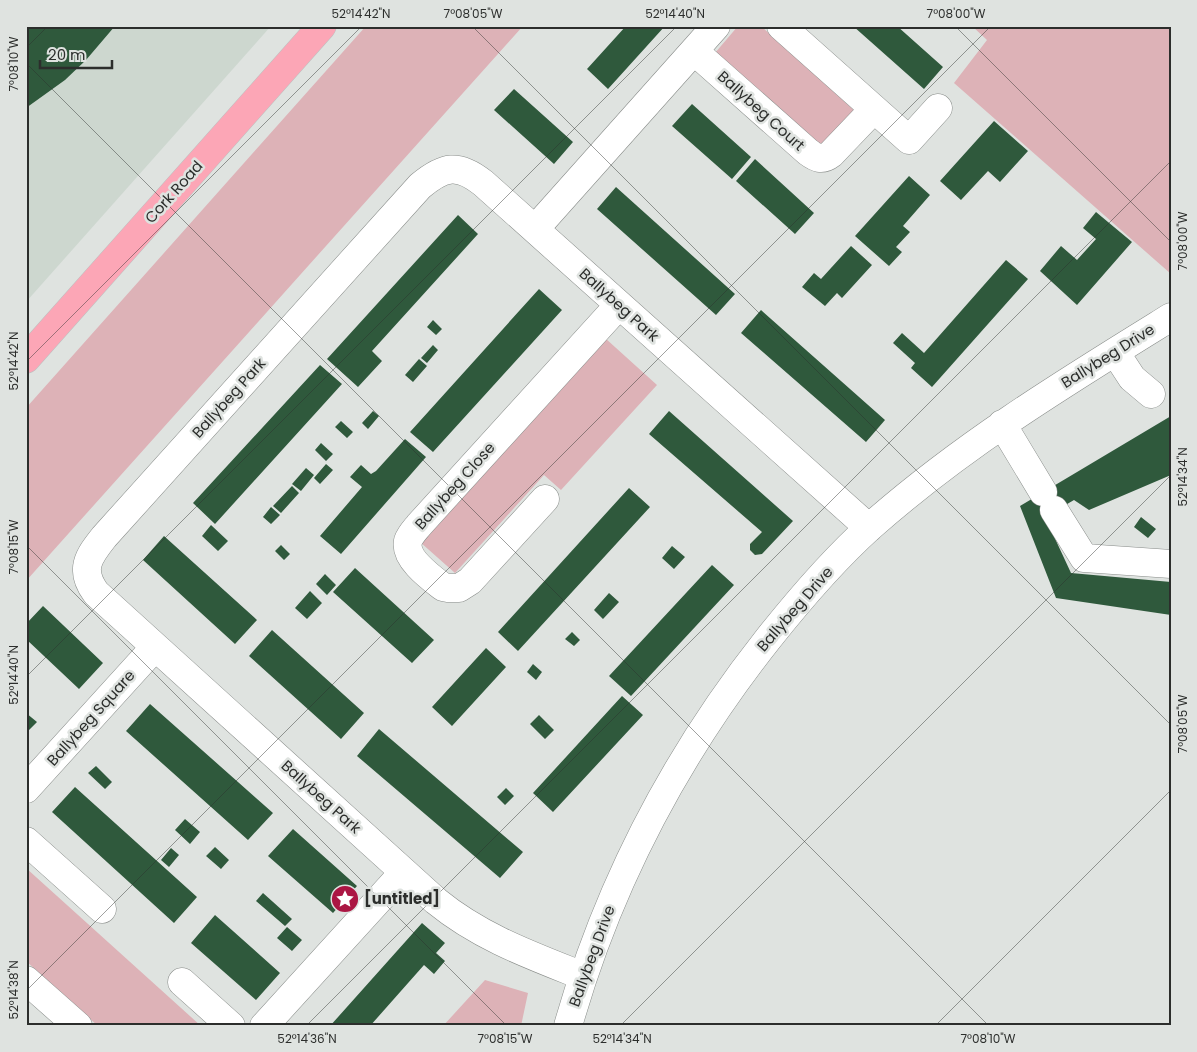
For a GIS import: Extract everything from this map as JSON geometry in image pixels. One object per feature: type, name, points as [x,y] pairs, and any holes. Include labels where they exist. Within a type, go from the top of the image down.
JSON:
[{"type":"main road","name":"Cork Road","points":[[26,359],[322,26]]},
{"type":"street","points":[[535,229],[716,26]]},
{"type":"street","points":[[781,26],[909,140],[938,108]]},
{"type":"street","name":"Ballybeg Court","points":[[694,51],[803,148],[819,159],[831,154],[874,109]]},
{"type":"street","name":"Ballybeg Park","points":[[583,976],[500,942],[450,912],[96,593],[87,579],[89,559],[104,538],[413,194],[436,173],[452,169],[460,169],[475,177],[869,528]]},
{"type":"street","name":"Ballybeg Close","points":[[545,499],[476,575],[459,588],[442,586],[415,562],[408,553],[407,547],[410,537],[419,525],[619,305]]},
{"type":"street","name":"Ballybeg Drive","points":[[568,1026],[583,976],[623,876],[657,806],[699,734],[731,688],[785,618],[814,584],[869,528],[932,475],[1002,424],[1171,317]]},
{"type":"street","points":[[1115,352],[1132,378],[1150,394]]},
{"type":"street","points":[[1002,424],[1084,558],[1171,564]]},
{"type":"street","name":"Ballybeg Square","points":[[26,789],[155,647]]},
{"type":"street","points":[[26,841],[102,909]]},
{"type":"street","points":[[264,1026],[404,872]]},
{"type":"street","points":[[26,980],[78,1026]]},
{"type":"street","points":[[182,982],[231,1026]]},
{"type":"shaded area","points":[[26,26],[271,26],[26,302]]},
{"type":"shaded area","points":[[366,26],[523,26],[26,581],[26,408]]},
{"type":"shaded area","points":[[738,26],[761,26],[856,112],[823,150],[715,53]]},
{"type":"shaded area","points":[[972,26],[1171,26],[1171,274],[954,83],[987,40]]},
{"type":"shaded area","points":[[605,338],[657,385],[561,490],[544,475],[455,573],[420,542]]},
{"type":"shaded area","points":[[26,868],[201,1026],[98,1026],[26,961]]},
{"type":"shaded area","points":[[485,980],[528,993],[521,1026],[443,1026]]},
{"type":"building","points":[[26,26],[115,26],[86,60],[65,80],[26,108]]},
{"type":"building","points":[[626,26],[665,26],[608,89],[587,69]]},
{"type":"building","points":[[853,26],[897,26],[943,67],[924,89]]},
{"type":"building","points":[[514,89],[573,142],[554,164],[494,110]]},
{"type":"building","points":[[692,104],[751,157],[732,179],[672,126]]},
{"type":"building","points":[[994,121],[1028,151],[1000,182],[988,171],[961,200],[940,181]]},
{"type":"building","points":[[755,159],[814,213],[795,234],[736,181]]},
{"type":"building","points":[[909,176],[930,195],[903,226],[910,232],[896,247],[902,252],[889,266],[855,236]]},
{"type":"building","points":[[616,187],[735,294],[716,315],[597,209]]},
{"type":"building","points":[[1096,212],[1132,242],[1077,305],[1040,271],[1061,246],[1077,260],[1096,239],[1083,228]]},
{"type":"building","points":[[458,215],[478,234],[372,351],[382,361],[358,387],[327,359]]},
{"type":"building","points":[[851,246],[872,265],[842,298],[837,293],[825,306],[802,287],[814,273],[821,279]]},
{"type":"building","points":[[1006,260],[1028,279],[932,387],[911,368],[915,363],[893,343],[902,333],[924,353]]},
{"type":"building","points":[[539,289],[562,310],[433,452],[410,432]]},
{"type":"building","points":[[761,310],[885,420],[866,442],[741,333]]},
{"type":"building","points":[[433,320],[442,329],[436,335],[427,327]]},
{"type":"building","points":[[433,345],[438,350],[427,363],[421,358]]},
{"type":"building","points":[[419,359],[427,366],[413,382],[405,375]]},
{"type":"building","points":[[320,365],[342,384],[215,524],[193,503]]},
{"type":"building","points":[[373,411],[379,416],[368,429],[362,423]]},
{"type":"building","points":[[669,411],[793,521],[762,554],[755,555],[750,550],[750,544],[762,532],[649,434]]},
{"type":"building","points":[[1171,416],[1171,475],[1089,510],[1074,500],[1045,517],[1071,573],[1171,582],[1171,615],[1056,598],[1020,506]]},
{"type":"building","points":[[341,421],[353,432],[347,438],[335,427]]},
{"type":"building","points":[[405,439],[426,457],[341,554],[320,536],[362,487],[350,477],[361,465],[371,474],[376,471]]},
{"type":"building","points":[[321,443],[333,454],[326,461],[315,450]]},
{"type":"building","points":[[326,464],[333,470],[320,484],[314,478]]},
{"type":"building","points":[[306,468],[314,475],[301,491],[292,484]]},
{"type":"building","points":[[292,486],[299,493],[281,513],[273,506]]},
{"type":"building","points":[[629,488],[650,507],[518,651],[498,632]]},
{"type":"building","points":[[271,507],[280,515],[271,524],[263,517]]},
{"type":"building","points":[[1141,517],[1156,529],[1148,538],[1134,527]]},
{"type":"building","points":[[211,525],[228,541],[218,551],[202,536]]},
{"type":"building","points":[[164,536],[257,620],[235,644],[143,560]]},
{"type":"building","points":[[281,545],[290,554],[284,560],[275,551]]},
{"type":"building","points":[[672,546],[685,557],[674,569],[662,558]]},
{"type":"building","points":[[712,565],[734,585],[631,696],[609,676]]},
{"type":"building","points":[[355,568],[434,640],[412,663],[333,592]]},
{"type":"building","points":[[325,574],[336,585],[327,595],[316,584]]},
{"type":"building","points":[[310,591],[322,603],[307,619],[295,608]]},
{"type":"building","points":[[609,593],[619,602],[603,619],[594,610]]},
{"type":"building","points":[[43,606],[103,663],[79,689],[26,639],[26,624]]},
{"type":"building","points":[[272,630],[364,713],[341,739],[249,656]]},
{"type":"building","points":[[572,632],[580,640],[574,646],[565,639]]},
{"type":"building","points":[[486,648],[506,667],[452,726],[432,707]]},
{"type":"building","points":[[533,664],[542,672],[536,680],[527,672]]},
{"type":"building","points":[[622,696],[643,715],[553,812],[533,793]]},
{"type":"building","points":[[150,704],[273,813],[248,840],[126,731]]},
{"type":"building","points":[[26,713],[37,722],[26,733]]},
{"type":"building","points":[[539,715],[554,730],[545,739],[530,724]]},
{"type":"building","points":[[379,729],[523,852],[500,878],[357,756]]},
{"type":"building","points":[[96,766],[112,782],[105,789],[88,773]]},
{"type":"building","points":[[75,787],[197,897],[174,923],[52,812]]},
{"type":"building","points":[[506,788],[514,796],[505,805],[497,797]]},
{"type":"building","points":[[185,819],[200,832],[190,844],[175,830]]},
{"type":"building","points":[[293,829],[357,886],[333,913],[268,856]]},
{"type":"building","points":[[215,847],[229,860],[221,869],[206,856]]},
{"type":"building","points":[[171,848],[179,855],[169,867],[161,860]]},
{"type":"building","points":[[263,893],[292,919],[285,926],[256,901]]},
{"type":"building","points":[[215,915],[280,973],[256,1000],[191,943]]},
{"type":"building","points":[[422,923],[445,943],[436,953],[445,961],[434,974],[424,965],[370,1026],[330,1026]]},
{"type":"building","points":[[287,927],[302,940],[292,951],[277,938]]},
{"type":"place","name":"[untitled]","points":[[345,899]]}]
